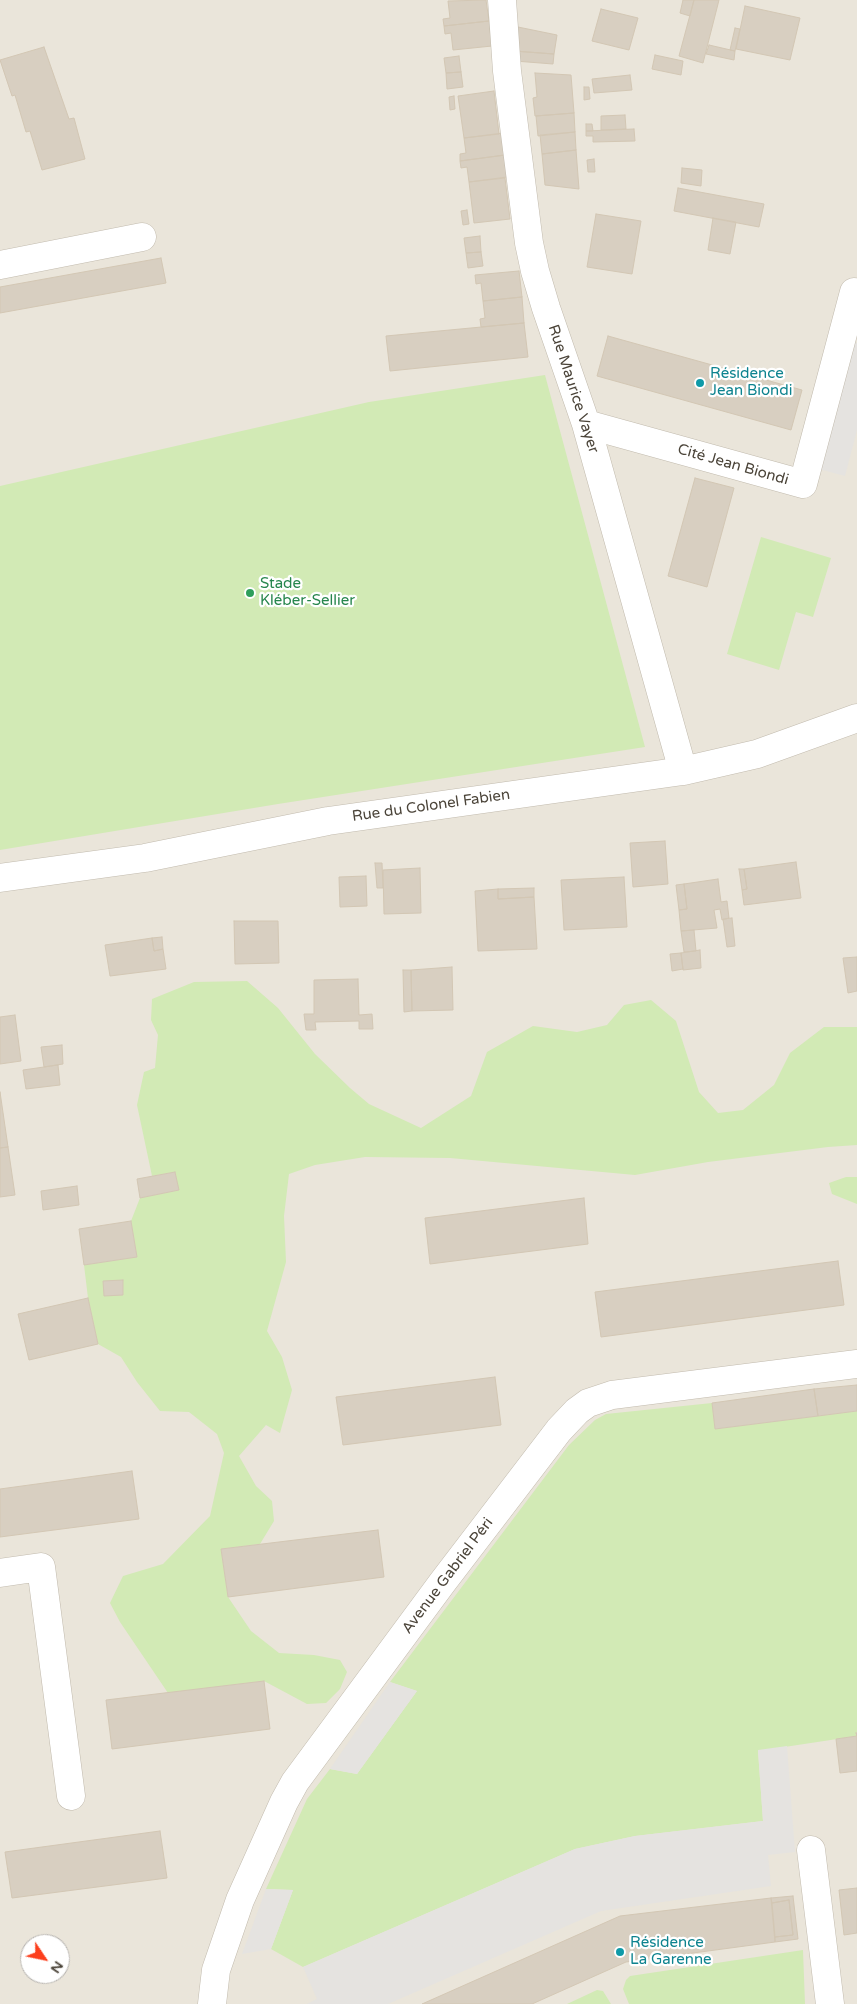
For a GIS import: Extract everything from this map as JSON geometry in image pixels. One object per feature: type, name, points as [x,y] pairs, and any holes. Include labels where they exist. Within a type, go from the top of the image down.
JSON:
[{"type":"street","name":"Rue Maurice Vayer","points":[[502,0],[507,71],[529,243],[546,308],[586,424],[683,771]]},
{"type":"street","points":[[0,264],[142,237]]},
{"type":"street","name":"Cité Jean Biondi","points":[[586,424],[803,484],[856,289]]},
{"type":"street","name":"Rue du Colonel Fabien","points":[[0,878],[145,858],[328,820],[683,771],[757,754],[857,718]]},
{"type":"street","name":"Avenue Gabriel Péri","points":[[212,2004],[216,1970],[240,1900],[284,1802],[296,1782],[460,1559],[559,1430],[577,1411],[588,1403],[612,1395],[857,1364]]},
{"type":"street","points":[[0,1573],[41,1568],[71,1796]]},
{"type":"street","points":[[811,1850],[830,2004]]},
{"type":"shaded area","points":[[0,0],[857,0],[857,2004],[0,2004]]},
{"type":"shaded area","points":[[853,342],[857,343],[857,430],[845,476],[819,469]]},
{"type":"shaded area","points":[[390,1682],[417,1691],[357,1774],[330,1769]]},
{"type":"shaded area","points":[[787,1746],[795,1852],[768,1855],[771,1886],[601,1911],[388,2004],[307,2004],[317,1999],[303,1967],[575,1849],[635,1836],[763,1821],[758,1750]]},
{"type":"shaded area","points":[[266,1889],[293,1890],[271,1949],[242,1954]]},
{"type":"green space","name":"Stade Kléber-Sellier","points":[[545,375],[645,747],[278,804],[0,850],[0,486],[369,402]]},
{"type":"green space","points":[[761,537],[831,558],[813,617],[796,612],[779,670],[727,654]]},
{"type":"green space","points":[[247,981],[278,1008],[315,1054],[350,1088],[369,1104],[421,1128],[471,1096],[487,1052],[533,1026],[577,1032],[607,1025],[624,1005],[651,1000],[676,1021],[699,1092],[718,1113],[743,1110],[774,1085],[790,1053],[824,1027],[857,1027],[857,1145],[708,1162],[635,1175],[450,1158],[365,1157],[315,1165],[289,1174],[284,1216],[286,1262],[267,1331],[282,1357],[292,1390],[280,1433],[266,1425],[239,1456],[256,1486],[272,1501],[274,1521],[260,1544],[221,1549],[228,1597],[251,1631],[279,1653],[314,1655],[340,1660],[347,1672],[340,1689],[326,1703],[307,1704],[264,1681],[168,1693],[120,1622],[110,1603],[123,1576],[163,1564],[210,1516],[224,1453],[217,1434],[189,1412],[160,1411],[137,1382],[121,1357],[98,1344],[88,1298],[84,1265],[137,1257],[131,1221],[140,1198],[179,1190],[175,1172],[152,1176],[137,1105],[144,1072],[155,1068],[158,1035],[151,1020],[152,999],[194,982]]},
{"type":"green space","points":[[846,1177],[857,1177],[857,1204],[832,1194],[829,1183]]},
{"type":"green space","points":[[712,1403],[715,1429],[857,1411],[857,1736],[758,1751],[763,1821],[635,1836],[575,1849],[303,1967],[271,1949],[293,1890],[266,1889],[307,1799],[330,1769],[357,1774],[417,1691],[390,1682],[569,1445],[595,1420],[606,1414]]},
{"type":"green space","points":[[803,1950],[805,2004],[629,2004],[623,1989],[626,1980],[630,1976]]},
{"type":"green space","points":[[597,1990],[603,1991],[611,2004],[567,2004]]},
{"type":"building","points":[[486,0],[489,21],[444,26],[443,19],[450,18],[448,1]]},
{"type":"building","points":[[683,0],[694,0],[690,16],[680,13]]},
{"type":"building","points":[[694,0],[719,0],[703,63],[679,56]]},
{"type":"building","points":[[745,6],[800,18],[790,60],[736,49]]},
{"type":"building","points":[[601,9],[638,18],[629,50],[592,41]]},
{"type":"building","points":[[489,21],[492,46],[453,50],[451,33],[445,34],[444,26]]},
{"type":"building","points":[[513,26],[557,35],[554,54],[514,51]]},
{"type":"building","points":[[735,28],[740,29],[735,51],[730,50]]},
{"type":"building","points":[[709,45],[735,51],[734,60],[706,54]]},
{"type":"building","points":[[44,47],[69,119],[74,118],[85,159],[42,170],[30,131],[26,132],[15,95],[12,96],[0,60]]},
{"type":"building","points":[[514,51],[554,54],[553,64],[515,61]]},
{"type":"building","points":[[655,55],[683,61],[681,75],[652,69]]},
{"type":"building","points":[[459,56],[461,72],[446,73],[444,58]]},
{"type":"building","points":[[461,72],[463,87],[447,89],[446,73]]},
{"type":"building","points":[[535,73],[571,75],[574,113],[535,116],[533,98],[537,97]]},
{"type":"building","points":[[630,75],[632,90],[594,93],[592,79]]},
{"type":"building","points":[[584,87],[589,87],[590,99],[584,100]]},
{"type":"building","points":[[494,91],[499,134],[464,138],[458,96]]},
{"type":"building","points":[[454,96],[455,109],[450,110],[449,97]]},
{"type":"building","points":[[574,113],[575,132],[538,136],[536,116]]},
{"type":"building","points":[[625,115],[626,129],[601,130],[601,116]]},
{"type":"building","points":[[586,124],[592,124],[593,131],[586,131]]},
{"type":"building","points":[[634,129],[635,141],[593,142],[593,136],[586,136],[586,131]]},
{"type":"building","points":[[575,132],[576,150],[542,154],[540,135]]},
{"type":"building","points":[[503,133],[505,155],[460,161],[460,154],[466,153],[464,138]]},
{"type":"building","points":[[576,150],[579,189],[545,185],[542,154]]},
{"type":"building","points":[[505,155],[507,177],[469,182],[467,167],[461,168],[460,161]]},
{"type":"building","points":[[594,159],[595,172],[588,172],[587,160]]},
{"type":"building","points":[[682,168],[702,170],[701,186],[681,183]]},
{"type":"building","points":[[505,178],[510,219],[474,223],[469,182]]},
{"type":"building","points":[[678,188],[764,204],[759,227],[674,211]]},
{"type":"building","points":[[467,210],[469,224],[463,225],[461,211]]},
{"type":"building","points":[[596,214],[641,221],[632,274],[587,267]]},
{"type":"building","points":[[713,218],[736,222],[730,254],[708,250]]},
{"type":"building","points":[[480,236],[481,252],[466,253],[464,238]]},
{"type":"building","points":[[481,252],[483,266],[468,268],[466,253]]},
{"type":"building","points":[[161,258],[166,283],[0,313],[0,287]]},
{"type":"building","points":[[519,271],[522,297],[483,301],[481,283],[476,284],[475,275]]},
{"type":"building","points":[[522,297],[524,323],[481,327],[480,319],[485,318],[483,301]]},
{"type":"building","points":[[524,323],[528,357],[390,371],[386,336]]},
{"type":"building","name":"Résidence Jean Biondi","points":[[608,336],[802,390],[791,430],[597,376]]},
{"type":"building","points":[[695,478],[734,488],[707,587],[668,576]]},
{"type":"building","points":[[665,841],[668,884],[633,887],[630,843]]},
{"type":"building","points":[[796,862],[801,898],[744,905],[742,890],[747,889],[744,869]]},
{"type":"building","points":[[375,863],[382,863],[383,888],[377,888]]},
{"type":"building","points":[[420,868],[421,913],[384,914],[383,870]]},
{"type":"building","points":[[739,869],[744,869],[747,889],[742,890]]},
{"type":"building","points":[[366,876],[367,906],[340,907],[339,877]]},
{"type":"building","points":[[624,877],[627,927],[564,930],[561,880]]},
{"type":"building","points":[[718,879],[721,902],[727,901],[729,918],[722,920],[720,909],[714,910],[717,928],[681,931],[679,910],[687,909],[684,884]]},
{"type":"building","points":[[684,884],[687,909],[679,910],[676,885]]},
{"type":"building","points":[[534,888],[534,897],[498,899],[498,889]]},
{"type":"building","points":[[498,889],[498,899],[534,897],[537,949],[478,951],[475,891]]},
{"type":"building","points":[[732,918],[735,946],[727,947],[723,919]]},
{"type":"building","points":[[234,921],[278,921],[279,963],[235,964]]},
{"type":"building","points":[[694,930],[696,951],[684,952],[681,931]]},
{"type":"building","points":[[162,937],[163,949],[154,951],[152,938]]},
{"type":"building","points":[[152,938],[154,951],[163,949],[166,969],[110,976],[105,945]]},
{"type":"building","points":[[700,950],[701,968],[683,970],[681,953]]},
{"type":"building","points":[[681,953],[683,969],[672,971],[670,954]]},
{"type":"building","points":[[857,957],[857,991],[848,993],[843,958]]},
{"type":"building","points":[[452,967],[453,1010],[412,1011],[411,970]]},
{"type":"building","points":[[403,970],[411,970],[412,1011],[404,1012]]},
{"type":"building","points":[[358,979],[359,1015],[372,1014],[373,1029],[359,1029],[359,1021],[315,1022],[316,1030],[306,1030],[304,1014],[314,1014],[314,980]]},
{"type":"building","points":[[15,1015],[21,1061],[0,1064],[0,1017]]},
{"type":"building","points":[[62,1045],[63,1064],[44,1067],[41,1047]]},
{"type":"building","points":[[58,1065],[60,1085],[26,1089],[23,1070]]},
{"type":"building","points":[[0,1092],[8,1147],[0,1148]]},
{"type":"building","points":[[8,1147],[15,1195],[0,1197],[0,1148]]},
{"type":"building","points":[[175,1172],[179,1190],[140,1198],[137,1179]]},
{"type":"building","points":[[77,1186],[79,1205],[43,1210],[41,1191]]},
{"type":"building","points":[[584,1198],[588,1244],[430,1264],[425,1218]]},
{"type":"building","points":[[131,1221],[137,1257],[84,1265],[79,1229]]},
{"type":"building","points":[[838,1261],[844,1305],[601,1337],[595,1292]]},
{"type":"building","points":[[123,1280],[123,1295],[104,1296],[103,1281]]},
{"type":"building","points":[[88,1298],[98,1344],[29,1360],[18,1314]]},
{"type":"building","points":[[495,1377],[501,1425],[343,1445],[336,1397]]},
{"type":"building","points":[[857,1385],[857,1411],[818,1416],[814,1389]]},
{"type":"building","points":[[814,1389],[818,1416],[715,1429],[712,1403]]},
{"type":"building","points":[[132,1471],[139,1519],[0,1537],[0,1489]]},
{"type":"building","points":[[378,1530],[384,1577],[228,1597],[221,1549]]},
{"type":"building","points":[[264,1681],[270,1729],[112,1749],[106,1700]]},
{"type":"building","points":[[857,1736],[857,1771],[840,1773],[836,1739]]},
{"type":"building","points":[[160,1831],[167,1878],[12,1898],[5,1852]]},
{"type":"building","points":[[857,1888],[857,1933],[844,1935],[839,1890]]},
{"type":"building","points":[[793,1896],[798,1939],[775,1942],[775,1937],[793,1935],[789,1900],[772,1903],[771,1898]]},
{"type":"building","name":"Résidence La Garenne","points":[[771,1898],[775,1942],[626,1962],[532,2004],[422,2004],[620,1916]]},
{"type":"building","points":[[789,1900],[793,1935],[775,1937],[772,1903]]},
{"type":"place","name":"Résidence Jean Biondi","points":[[700,383]]},
{"type":"place","name":"Stade Kléber-Sellier","points":[[250,593]]},
{"type":"place","name":"Résidence La Garenne","points":[[620,1952]]}]
